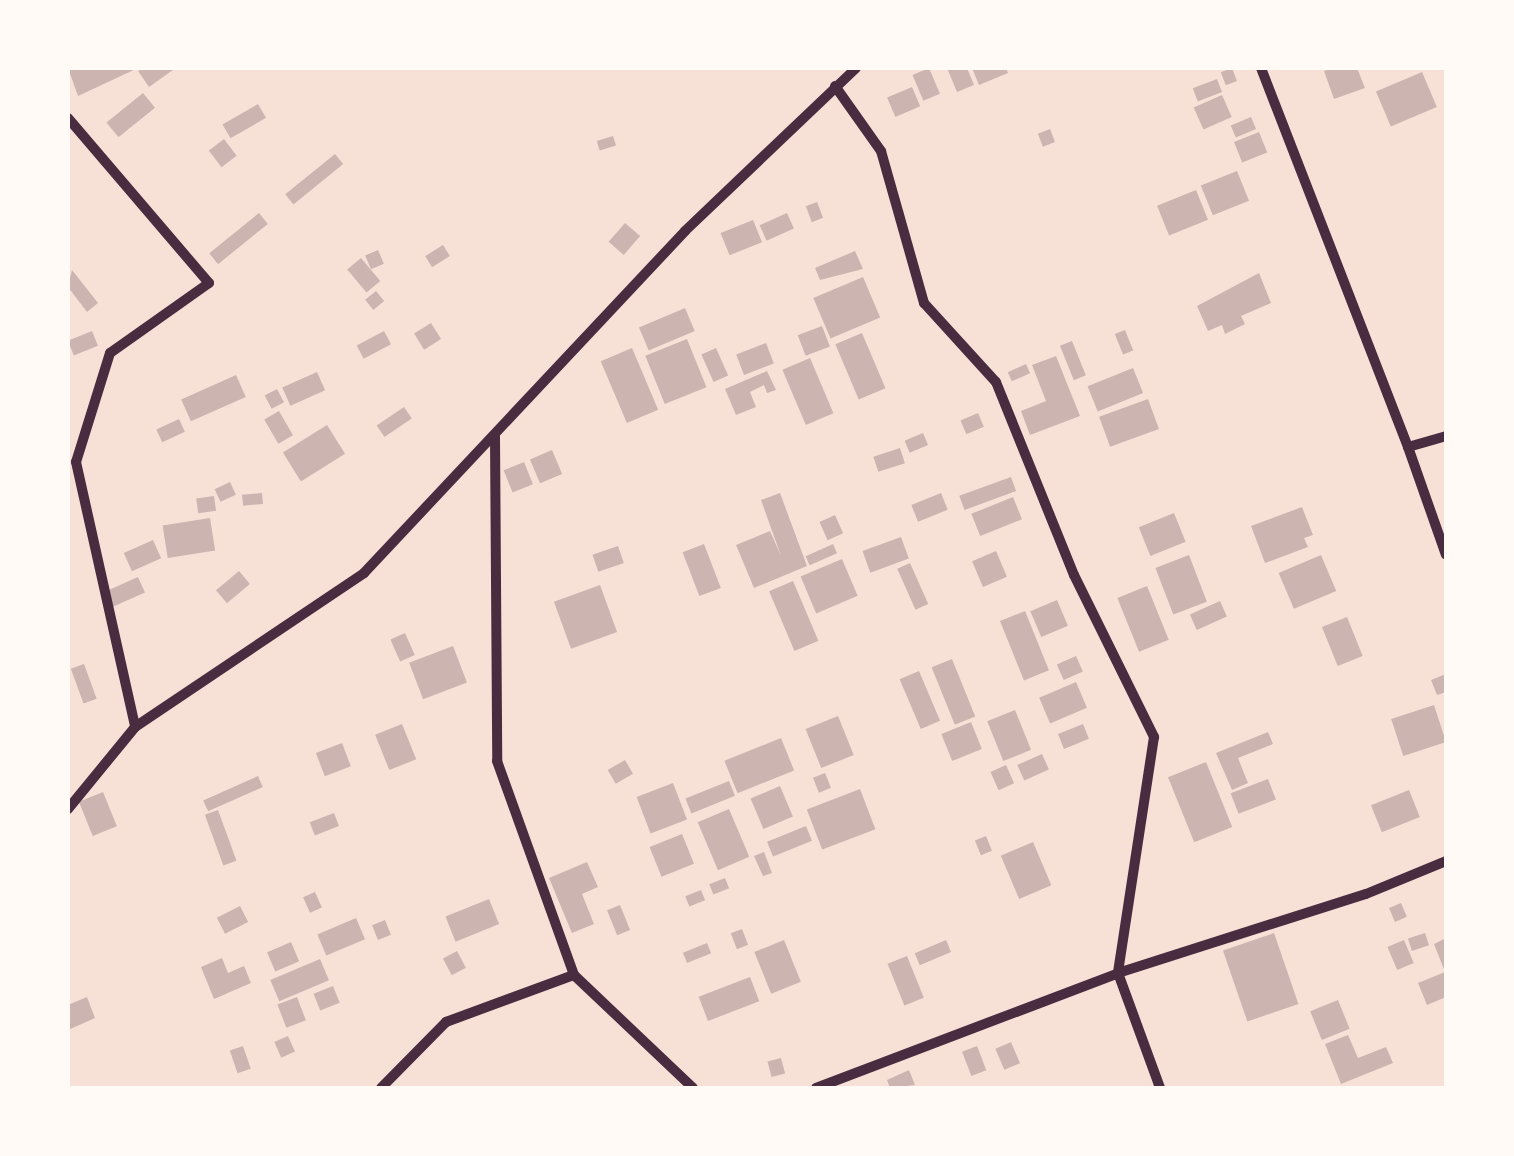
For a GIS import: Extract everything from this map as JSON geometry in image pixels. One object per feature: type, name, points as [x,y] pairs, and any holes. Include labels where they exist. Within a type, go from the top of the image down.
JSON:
[{"type":"street","points":[[68,809],[135,727],[364,573],[685,231],[856,68]]},
{"type":"street","points":[[1260,68],[1446,554]]},
{"type":"street","points":[[835,86],[881,152],[924,303],[996,382],[1074,575],[1154,738],[1118,973],[1160,1088]]},
{"type":"street","points":[[68,118],[210,283],[110,353],[76,462],[135,727]]},
{"type":"street","points":[[1408,447],[1446,436]]},
{"type":"street","points":[[495,437],[497,761],[574,975],[693,1088]]},
{"type":"street","points":[[816,1088],[1118,973],[1366,894],[1446,861]]},
{"type":"street","points":[[381,1088],[446,1022],[574,975]]},
{"type":"building","points":[[68,68],[138,68],[78,96]]},
{"type":"building","points":[[929,68],[940,94],[923,101],[912,75]]},
{"type":"building","points":[[947,68],[967,68],[974,85],[957,92]]},
{"type":"building","points":[[972,68],[1006,68],[1008,73],[979,85]]},
{"type":"building","points":[[1232,68],[1237,81],[1226,85],[1221,72]]},
{"type":"building","points":[[1357,68],[1365,88],[1334,99],[1324,71]]},
{"type":"building","points":[[173,70],[149,87],[138,71]]},
{"type":"building","points":[[1422,72],[1437,107],[1391,127],[1376,92]]},
{"type":"building","points":[[1217,79],[1222,92],[1198,101],[1193,88]]},
{"type":"building","points":[[912,87],[920,106],[895,117],[887,98]]},
{"type":"building","points":[[143,93],[155,108],[118,137],[106,123]]},
{"type":"building","points":[[1222,95],[1232,117],[1203,130],[1194,108]]},
{"type":"building","points":[[258,104],[266,118],[230,138],[222,124]]},
{"type":"building","points":[[1251,117],[1256,129],[1236,138],[1231,126]]},
{"type":"building","points":[[1050,129],[1055,142],[1043,147],[1038,134]]},
{"type":"building","points":[[1259,132],[1267,152],[1242,163],[1234,142]]},
{"type":"building","points":[[613,136],[616,146],[600,151],[597,141]]},
{"type":"building","points":[[224,139],[237,156],[221,167],[209,150]]},
{"type":"building","points":[[335,154],[343,164],[293,204],[285,194]]},
{"type":"building","points":[[1237,171],[1249,201],[1213,215],[1201,186]]},
{"type":"building","points":[[1196,190],[1208,220],[1169,235],[1157,206]]},
{"type":"building","points":[[817,202],[823,218],[812,222],[806,206]]},
{"type":"building","points":[[259,213],[268,224],[218,264],[209,253]]},
{"type":"building","points":[[787,213],[794,229],[767,241],[760,225]]},
{"type":"building","points":[[753,220],[762,242],[730,255],[721,233]]},
{"type":"building","points":[[625,223],[640,236],[624,255],[609,242]]},
{"type":"building","points":[[443,245],[450,256],[432,267],[425,256]]},
{"type":"building","points":[[378,250],[384,264],[371,269],[365,255]]},
{"type":"building","points":[[855,251],[863,269],[820,280],[815,268]]},
{"type":"building","points":[[361,258],[380,281],[366,293],[347,270]]},
{"type":"building","points":[[72,270],[98,303],[87,312],[68,287]]},
{"type":"building","points":[[1259,273],[1271,303],[1241,316],[1245,324],[1225,334],[1222,325],[1208,331],[1197,306]]},
{"type":"building","points":[[863,277],[880,318],[830,339],[813,298]]},
{"type":"building","points":[[376,291],[384,301],[373,310],[365,300]]},
{"type":"building","points":[[685,308],[695,331],[649,351],[639,328]]},
{"type":"building","points":[[431,323],[441,339],[424,350],[414,334]]},
{"type":"building","points":[[822,326],[830,347],[806,356],[798,335]]},
{"type":"building","points":[[1125,330],[1133,350],[1123,355],[1115,334]]},
{"type":"building","points":[[92,331],[98,346],[74,356],[68,341]]},
{"type":"building","points":[[384,331],[391,344],[364,359],[357,346]]},
{"type":"building","points":[[862,333],[885,388],[859,400],[835,344]]},
{"type":"building","points":[[687,339],[706,387],[665,404],[645,356]]},
{"type":"building","points":[[1072,341],[1086,375],[1074,380],[1060,346]]},
{"type":"building","points":[[766,343],[774,364],[744,375],[736,354]]},
{"type":"building","points":[[632,348],[658,410],[627,423],[601,361]]},
{"type":"building","points":[[716,348],[728,375],[714,382],[701,355]]},
{"type":"building","points":[[1056,356],[1080,416],[1030,435],[1021,411],[1046,401],[1032,365]]},
{"type":"building","points":[[810,358],[833,413],[806,425],[782,370]]},
{"type":"building","points":[[1026,364],[1030,373],[1012,381],[1008,372]]},
{"type":"building","points":[[1133,368],[1143,393],[1098,411],[1088,386]]},
{"type":"building","points":[[767,371],[776,390],[767,393],[764,385],[750,392],[756,407],[736,415],[725,389]]},
{"type":"building","points":[[317,372],[325,390],[290,406],[282,387]]},
{"type":"building","points":[[236,375],[246,397],[191,421],[181,399]]},
{"type":"building","points":[[277,389],[284,402],[272,409],[265,396]]},
{"type":"building","points":[[1148,399],[1159,429],[1110,447],[1099,417]]},
{"type":"building","points":[[404,407],[412,419],[384,437],[377,425]]},
{"type":"building","points":[[279,411],[293,435],[278,444],[264,420]]},
{"type":"building","points":[[978,413],[984,427],[966,434],[961,420]]},
{"type":"building","points":[[179,419],[185,432],[162,442],[156,430]]},
{"type":"building","points":[[327,425],[345,454],[301,481],[283,453]]},
{"type":"building","points":[[923,433],[928,445],[910,453],[905,441]]},
{"type":"building","points":[[900,448],[905,463],[878,472],[873,457]]},
{"type":"building","points":[[552,450],[562,474],[540,483],[530,459]]},
{"type":"building","points":[[524,462],[533,484],[513,492],[504,470]]},
{"type":"building","points":[[1011,477],[1016,491],[964,510],[959,496]]},
{"type":"building","points":[[230,482],[236,495],[221,502],[215,489]]},
{"type":"building","points":[[262,493],[263,504],[243,506],[242,495]]},
{"type":"building","points":[[780,493],[807,566],[754,588],[736,545],[770,531],[781,556],[761,500]]},
{"type":"building","points":[[941,493],[948,510],[918,522],[911,505]]},
{"type":"building","points":[[214,496],[216,511],[198,513],[196,499]]},
{"type":"building","points":[[1013,497],[1022,519],[980,536],[971,514]]},
{"type":"building","points":[[1302,507],[1313,535],[1304,538],[1308,547],[1265,563],[1251,526]]},
{"type":"building","points":[[1174,513],[1186,542],[1150,556],[1139,527]]},
{"type":"building","points":[[835,515],[843,533],[828,540],[819,522]]},
{"type":"building","points":[[210,518],[215,551],[168,558],[163,526]]},
{"type":"building","points":[[901,537],[909,559],[870,573],[862,551]]},
{"type":"building","points":[[153,540],[161,558],[132,571],[124,553]]},
{"type":"building","points":[[704,544],[721,588],[699,596],[683,552]]},
{"type":"building","points":[[833,544],[837,553],[810,565],[806,556]]},
{"type":"building","points":[[618,546],[624,563],[598,572],[592,555]]},
{"type":"building","points":[[996,551],[1007,577],[983,587],[972,561]]},
{"type":"building","points":[[1189,555],[1207,602],[1173,615],[1155,568]]},
{"type":"building","points":[[1321,555],[1336,591],[1294,609],[1279,573]]},
{"type":"building","points":[[842,559],[858,596],[816,613],[801,577]]},
{"type":"building","points":[[910,563],[928,604],[916,610],[897,569]]},
{"type":"building","points":[[239,571],[250,584],[227,603],[216,590]]},
{"type":"building","points":[[138,577],[145,593],[113,607],[106,591]]},
{"type":"building","points":[[793,581],[818,641],[794,651],[769,591]]},
{"type":"building","points":[[600,585],[617,632],[571,649],[554,602]]},
{"type":"building","points":[[1147,586],[1169,640],[1139,652],[1117,598]]},
{"type":"building","points":[[1057,600],[1068,626],[1041,637],[1030,611]]},
{"type":"building","points":[[1220,601],[1227,617],[1197,630],[1190,614]]},
{"type":"building","points":[[1025,611],[1049,670],[1024,680],[1000,621]]},
{"type":"building","points":[[1347,617],[1363,656],[1338,666],[1322,627]]},
{"type":"building","points":[[405,633],[415,655],[400,661],[390,640]]},
{"type":"building","points":[[453,646],[467,682],[423,699],[409,663]]},
{"type":"building","points":[[1076,656],[1083,672],[1064,680],[1057,665]]},
{"type":"building","points":[[952,659],[975,716],[955,725],[932,667]]},
{"type":"building","points":[[84,664],[97,699],[83,704],[71,669]]},
{"type":"building","points":[[919,671],[940,721],[921,729],[900,679]]},
{"type":"building","points":[[1446,674],[1446,692],[1437,695],[1431,680]]},
{"type":"building","points":[[1076,682],[1087,708],[1050,723],[1039,698]]},
{"type":"building","points":[[1434,705],[1446,742],[1403,756],[1391,719]]},
{"type":"building","points":[[1015,710],[1031,750],[1003,761],[987,721]]},
{"type":"building","points":[[838,716],[854,755],[821,768],[806,729]]},
{"type":"building","points":[[971,722],[982,749],[952,761],[941,734]]},
{"type":"building","points":[[402,724],[416,759],[389,770],[375,735]]},
{"type":"building","points":[[1083,724],[1089,739],[1064,749],[1058,734]]},
{"type":"building","points":[[1268,732],[1273,744],[1238,758],[1248,783],[1232,790],[1216,753]]},
{"type":"building","points":[[781,738],[794,770],[738,793],[724,761]]},
{"type":"building","points":[[342,743],[351,766],[325,776],[316,753]]},
{"type":"building","points":[[1042,754],[1049,770],[1024,781],[1017,765]]},
{"type":"building","points":[[625,760],[633,774],[616,784],[608,770]]},
{"type":"building","points":[[1206,762],[1232,827],[1194,842],[1168,777]]},
{"type":"building","points":[[1006,765],[1014,783],[999,790],[990,772]]},
{"type":"building","points":[[825,773],[831,788],[819,793],[813,778]]},
{"type":"building","points":[[258,776],[263,787],[208,811],[203,800]]},
{"type":"building","points":[[1268,779],[1276,800],[1239,814],[1231,793]]},
{"type":"building","points":[[729,781],[735,796],[691,813],[685,799]]},
{"type":"building","points":[[673,783],[687,819],[651,833],[637,797]]},
{"type":"building","points":[[780,786],[793,816],[763,829],[751,799]]},
{"type":"building","points":[[860,789],[875,829],[822,850],[807,809]]},
{"type":"building","points":[[1409,790],[1420,817],[1382,832],[1371,805]]},
{"type":"building","points":[[103,792],[117,826],[93,836],[79,802]]},
{"type":"building","points":[[729,809],[749,857],[718,870],[698,822]]},
{"type":"building","points":[[218,810],[236,861],[223,866],[205,815]]},
{"type":"building","points":[[334,813],[339,826],[315,835],[310,822]]},
{"type":"building","points":[[806,826],[812,841],[773,857],[767,842]]},
{"type":"building","points":[[682,834],[694,864],[662,877],[650,847]]},
{"type":"building","points":[[986,836],[992,851],[981,855],[975,840]]},
{"type":"building","points":[[1033,842],[1051,885],[1019,899],[1001,856]]},
{"type":"building","points":[[764,852],[772,873],[763,876],[754,856]]},
{"type":"building","points":[[587,862],[598,887],[582,894],[594,924],[572,933],[549,878]]},
{"type":"building","points":[[725,878],[729,888],[713,895],[709,884]]},
{"type":"building","points":[[701,890],[705,900],[689,907],[685,896]]},
{"type":"building","points":[[315,892],[322,908],[310,913],[303,897]]},
{"type":"building","points":[[489,899],[499,924],[456,942],[445,917]]},
{"type":"building","points":[[1401,903],[1407,917],[1395,922],[1389,908]]},
{"type":"building","points":[[620,905],[630,930],[617,935],[607,910]]},
{"type":"building","points":[[240,906],[248,922],[225,934],[217,918]]},
{"type":"building","points":[[356,918],[365,939],[326,956],[317,934]]},
{"type":"building","points":[[385,920],[391,935],[378,940],[372,925]]},
{"type":"building","points":[[742,929],[748,945],[737,949],[731,933]]},
{"type":"building","points":[[1274,933],[1298,1004],[1247,1021],[1223,951]]},
{"type":"building","points":[[1425,933],[1429,945],[1412,951],[1408,939]]},
{"type":"building","points":[[1446,938],[1446,997],[1427,1005],[1418,983],[1445,972],[1434,944]]},
{"type":"building","points":[[784,940],[801,982],[771,994],[754,952]]},
{"type":"building","points":[[946,940],[951,952],[920,965],[915,953]]},
{"type":"building","points":[[1404,940],[1414,963],[1397,970],[1387,947]]},
{"type":"building","points":[[291,942],[299,961],[275,971],[267,952]]},
{"type":"building","points":[[707,943],[711,953],[687,963],[683,953]]},
{"type":"building","points":[[457,951],[466,968],[452,975],[443,959]]},
{"type":"building","points":[[907,956],[924,998],[904,1006],[888,964]]},
{"type":"building","points":[[222,958],[228,973],[244,966],[251,983],[214,999],[201,967]]},
{"type":"building","points":[[320,959],[329,980],[279,1001],[270,980]]},
{"type":"building","points":[[750,977],[759,1001],[708,1021],[699,997]]},
{"type":"building","points":[[333,986],[340,1003],[320,1011],[314,994]]},
{"type":"building","points":[[87,997],[95,1018],[68,1030],[68,1005]]},
{"type":"building","points":[[297,997],[306,1020],[286,1028],[277,1005]]},
{"type":"building","points":[[1338,1000],[1350,1029],[1322,1040],[1310,1011]]},
{"type":"building","points":[[1348,1035],[1358,1058],[1386,1047],[1393,1063],[1341,1084],[1325,1044]]},
{"type":"building","points":[[288,1036],[295,1052],[281,1058],[274,1042]]},
{"type":"building","points":[[1011,1042],[1020,1063],[1004,1070],[995,1049]]},
{"type":"building","points":[[243,1046],[251,1069],[238,1073],[230,1051]]},
{"type":"building","points":[[977,1046],[986,1070],[971,1076],[962,1052]]},
{"type":"building","points":[[781,1058],[785,1073],[772,1077],[767,1062]]},
{"type":"building","points":[[909,1070],[915,1085],[890,1088],[887,1080]]}]
